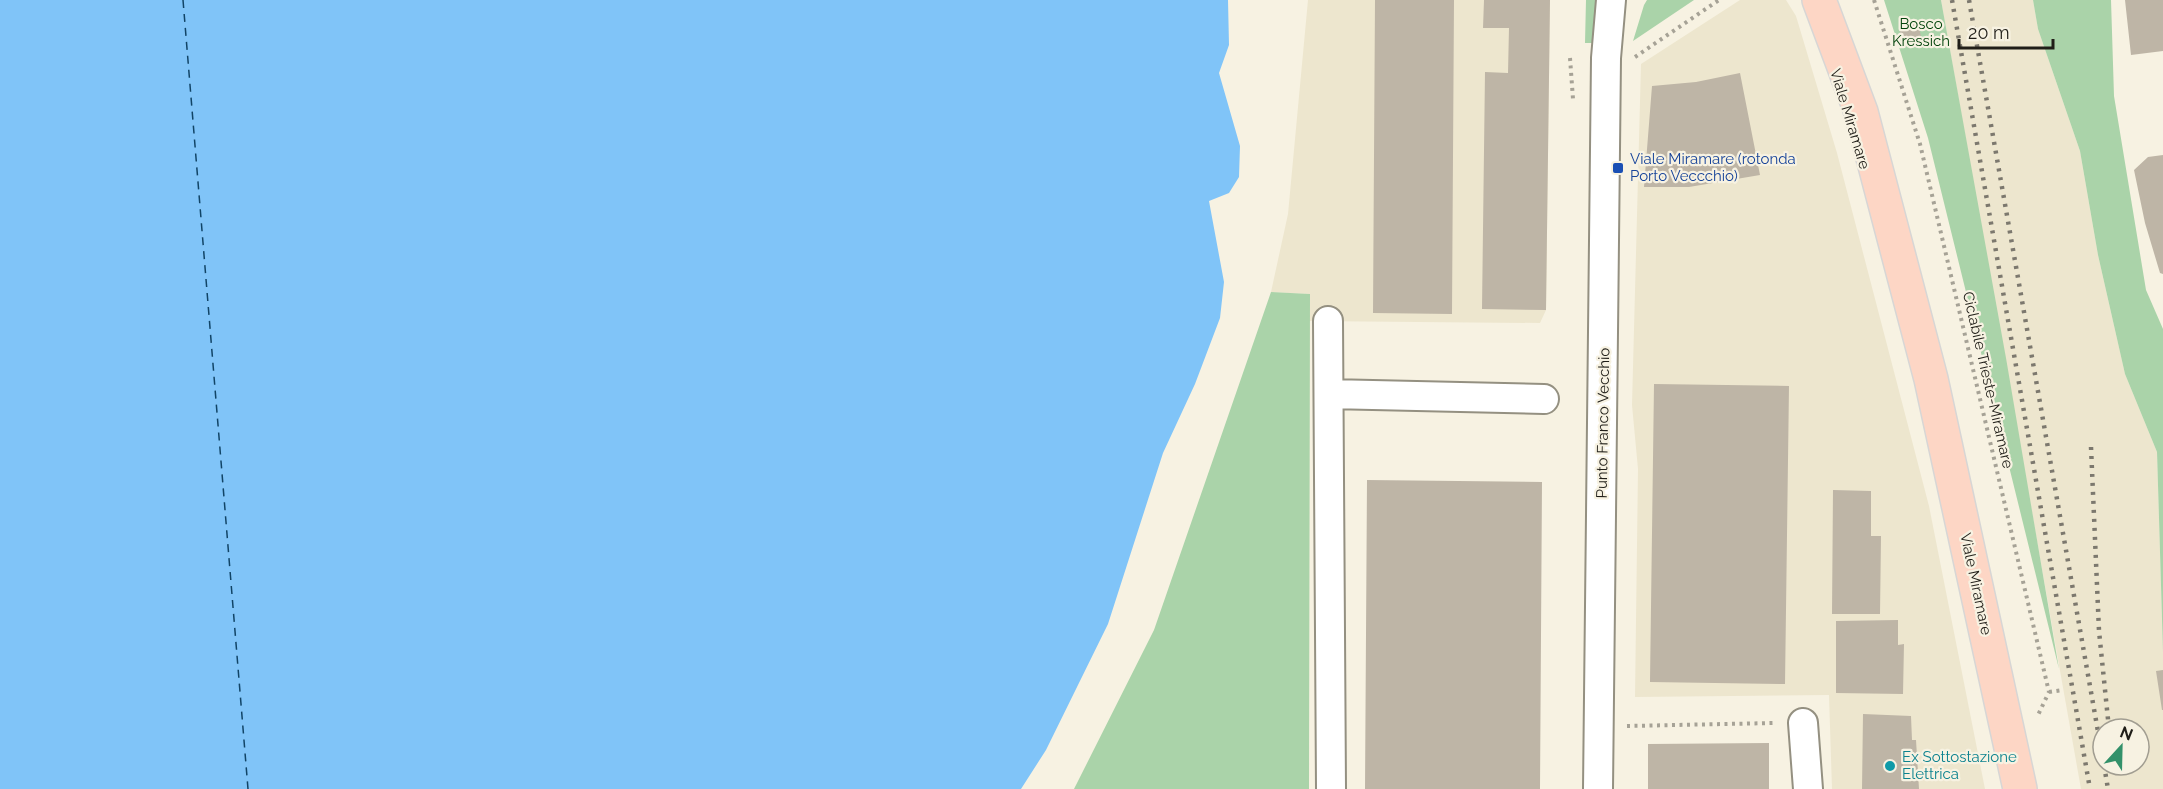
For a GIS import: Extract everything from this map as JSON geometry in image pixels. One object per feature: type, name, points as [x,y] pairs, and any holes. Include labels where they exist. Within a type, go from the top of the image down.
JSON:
[{"type":"main road","name":"Viale Miramare","points":[[1806,0],[1822,30],[1931,379]]},
{"type":"main road","name":"Viale Miramare","points":[[1819,0],[1861,112],[1931,379],[2017,775]]},
{"type":"main road","points":[[1842,0],[1875,108],[1931,379]]},
{"type":"street","name":"Punto Franco Vecchio","points":[[1611,0],[1620,58]]},
{"type":"street","name":"Punto Franco Vecchio","points":[[1598,789],[1620,58],[1632,0]]},
{"type":"street","points":[[1328,321],[1331,789]]},
{"type":"street","points":[[1329,394],[1544,399]]},
{"type":"street","points":[[1803,723],[1808,789]]},
{"type":"path","points":[[1620,58],[1719,0]]},
{"type":"path","name":"Ciclabile Trieste-Miramare","points":[[1874,0],[1920,144],[2049,692]]},
{"type":"path","points":[[2017,775],[2049,692],[2063,690]]},
{"type":"path","points":[[1627,726],[1803,723]]},
{"type":"shaded area","points":[[1308,0],[1550,0],[1546,310],[1540,323],[1309,321],[1310,294],[1271,292],[1288,214]]},
{"type":"shaded area","points":[[1740,0],[1786,0],[1796,16],[1837,153],[1929,506],[1985,789],[1832,789],[1829,695],[1635,697],[1638,469],[1632,405],[1641,64]]},
{"type":"shaded area","points":[[1941,0],[2033,0],[2038,29],[2080,151],[2098,255],[2125,374],[2157,452],[2163,652],[2163,789],[2081,789]]},
{"type":"green space","points":[[1586,0],[1598,0],[1594,43],[1585,43]]},
{"type":"green space","points":[[1647,0],[1694,0],[1633,41]]},
{"type":"green space","name":"Bosco Kressich","points":[[1884,0],[1941,0],[2006,358],[2059,669],[1928,138]]},
{"type":"green space","points":[[2033,0],[2111,0],[2114,96],[2146,290],[2163,329],[2163,652],[2157,452],[2125,374],[2098,255],[2080,151],[2038,29]]},
{"type":"green space","points":[[1271,292],[1310,294],[1309,789],[1074,789],[1154,630]]},
{"type":"water","points":[[0,0],[1228,0],[1229,45],[1219,73],[1240,146],[1239,177],[1229,193],[1209,201],[1224,282],[1220,318],[1195,384],[1163,453],[1108,624],[1046,750],[1021,789],[0,789]]},
{"type":"building","points":[[1375,0],[1454,0],[1452,314],[1373,313]]},
{"type":"building","points":[[1484,0],[1550,0],[1546,310],[1482,309],[1485,72],[1508,73],[1509,28],[1483,28]]},
{"type":"building","points":[[2125,0],[2163,0],[2163,51],[2131,55]]},
{"type":"building","points":[[1918,20],[1921,37],[1902,44],[1899,26]]},
{"type":"building","points":[[1740,73],[1760,175],[1689,187],[1644,187],[1652,86],[1696,82]]},
{"type":"building","points":[[2163,155],[2163,274],[2160,273],[2145,223],[2134,170],[2148,157]]},
{"type":"building","points":[[1654,384],[1789,386],[1785,684],[1650,682]]},
{"type":"building","points":[[1367,480],[1542,482],[1540,789],[1365,789]]},
{"type":"building","points":[[1833,490],[1871,491],[1871,536],[1881,536],[1880,614],[1832,614]]},
{"type":"building","points":[[1898,620],[1898,645],[1904,644],[1903,694],[1836,693],[1836,621]]},
{"type":"building","points":[[2163,670],[2163,710],[2162,710],[2156,671]]},
{"type":"building","name":"Ex Sottostazione Elettrica","points":[[1863,714],[1911,716],[1912,740],[1916,740],[1919,789],[1862,789]]},
{"type":"building","points":[[1769,743],[1769,789],[1648,789],[1648,744]]},
{"type":"ferry route","points":[[183,0],[248,789]]},
{"type":"railway","points":[[1952,0],[2090,789]]},
{"type":"railway","points":[[1969,0],[2095,717]]},
{"type":"railway","points":[[2091,447],[2099,631],[2108,717]]},
{"type":"railway","points":[[2106,777],[2108,789]]},
{"type":"place","name":"Viale Miramare (rotonda Porto Veccchio)","points":[[1618,168]]},
{"type":"place","name":"Ex Sottostazione Elettrica","points":[[1890,766]]}]
